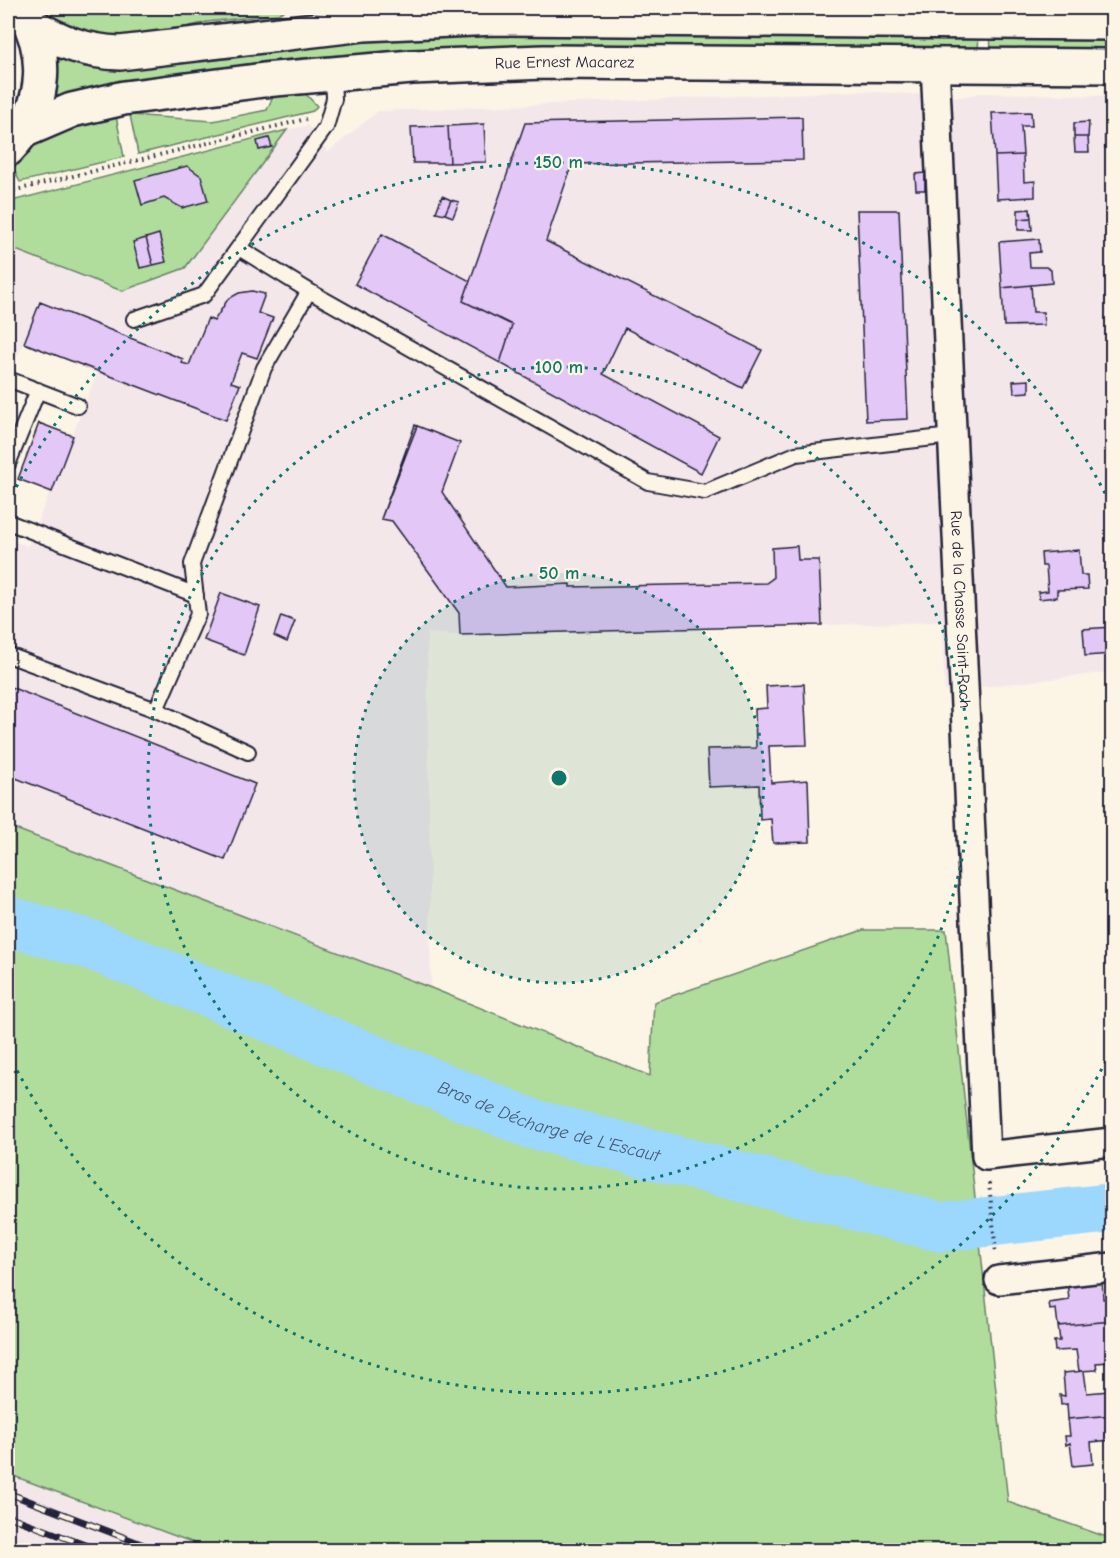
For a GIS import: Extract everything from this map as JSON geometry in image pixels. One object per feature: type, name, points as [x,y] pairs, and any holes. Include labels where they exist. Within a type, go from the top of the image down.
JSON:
[{"type":"main road","name":"Rue Ernest Macarez","points":[[26,16],[45,34],[82,48],[120,53],[309,30],[495,18],[841,14],[1113,23]]},
{"type":"main road","name":"Rue Ernest Macarez","points":[[15,140],[33,111],[41,82],[39,52],[26,16]]},
{"type":"main road","name":"Rue Ernest Macarez","points":[[15,140],[72,110],[124,98],[333,73],[519,62],[1113,66]]},
{"type":"street","name":"Rue de la Chasse Saint-Roch","points":[[935,64],[987,1156]]},
{"type":"street","points":[[987,1156],[1113,1142]]},
{"type":"street","points":[[999,1280],[1113,1267]]},
{"type":"lane","points":[[134,319],[204,295],[319,140],[332,113],[333,73]]},
{"type":"lane","points":[[239,248],[309,291],[648,482],[705,492],[796,454],[951,436]]},
{"type":"lane","points":[[156,710],[198,614],[192,564],[264,368],[309,291]]},
{"type":"lane","points":[[8,379],[78,406]]},
{"type":"lane","points":[[8,464],[38,390]]},
{"type":"lane","points":[[8,522],[196,595]]},
{"type":"lane","points":[[8,656],[156,710],[248,752]]},
{"type":"path","points":[[8,192],[332,113]]},
{"type":"path","points":[[987,1156],[999,1280]]},
{"type":"shaded area","points":[[858,91],[961,97],[980,93],[1112,96],[1112,672],[945,691],[941,622],[460,635],[427,633],[431,988],[8,825],[8,539],[28,546],[97,373],[24,343],[17,357],[8,353],[8,247],[122,291],[185,268],[287,130],[308,125],[328,152],[378,111]]},
{"type":"shaded area","points":[[8,1474],[93,1507],[213,1550],[8,1550]]},
{"type":"green space","points":[[39,8],[287,9],[278,14],[207,22],[153,35],[104,39],[59,26]]},
{"type":"green space","points":[[462,34],[979,35],[978,50],[496,50],[340,55],[267,61],[59,96],[54,94],[58,56],[333,44]]},
{"type":"green space","points":[[990,36],[1112,36],[1112,51],[991,49]]},
{"type":"green space","points":[[8,40],[14,73],[8,103]]},
{"type":"green space","points":[[301,89],[317,106],[313,111],[138,154],[130,115],[213,121],[267,110],[274,94]]},
{"type":"green space","points":[[116,116],[124,157],[20,182],[13,168],[35,145],[71,126]]},
{"type":"green space","points":[[287,130],[185,268],[122,291],[8,247],[8,202]]},
{"type":"green space","points":[[8,826],[431,988],[650,1076],[654,1002],[863,930],[946,930],[1008,1502],[1112,1539],[1112,1550],[213,1550],[8,1474]]},
{"type":"building","points":[[1105,108],[1112,108],[1112,148],[1105,148]]},
{"type":"building","points":[[1031,112],[1032,126],[1021,126],[1023,155],[995,156],[992,113]]},
{"type":"building","points":[[802,117],[803,160],[572,164],[546,241],[762,350],[743,388],[625,328],[603,374],[719,436],[701,473],[500,363],[512,325],[463,301],[525,123]]},
{"type":"building","points":[[1089,122],[1088,137],[1074,137],[1074,123]]},
{"type":"building","points":[[484,124],[486,162],[450,163],[448,126]]},
{"type":"building","points":[[448,126],[450,163],[413,163],[411,127]]},
{"type":"building","points":[[1074,137],[1088,137],[1089,152],[1075,152]]},
{"type":"building","points":[[269,138],[272,147],[259,150],[257,141]]},
{"type":"building","points":[[1023,155],[1024,182],[1035,181],[1035,197],[997,199],[995,156]]},
{"type":"building","points":[[187,166],[201,176],[208,201],[182,208],[164,198],[142,205],[135,180]]},
{"type":"building","points":[[925,173],[925,190],[916,190],[915,174]]},
{"type":"building","points":[[442,196],[451,200],[445,214],[436,212]]},
{"type":"building","points":[[451,200],[459,202],[453,217],[445,214]]},
{"type":"building","points":[[1030,209],[1031,218],[1018,219],[1018,210]]},
{"type":"building","points":[[857,210],[899,210],[908,419],[866,421]]},
{"type":"building","points":[[1031,218],[1032,230],[1018,230],[1018,219]]},
{"type":"building","points":[[159,234],[166,262],[153,265],[146,238]]},
{"type":"building","points":[[382,234],[470,281],[463,301],[512,325],[500,363],[355,284]]},
{"type":"building","points":[[146,238],[153,265],[140,268],[133,242]]},
{"type":"building","points":[[1039,239],[1040,252],[1029,253],[1030,267],[1046,267],[1051,270],[1052,283],[1002,288],[999,242]]},
{"type":"building","points":[[1031,285],[1033,312],[1043,312],[1044,325],[1004,326],[1002,288]]},
{"type":"building","points":[[252,291],[265,294],[258,313],[273,318],[257,358],[242,353],[231,382],[240,385],[226,420],[24,343],[40,302],[183,359],[182,363],[189,365],[208,318],[214,321],[228,299],[239,293]]},
{"type":"building","points":[[1029,380],[1029,392],[1014,393],[1013,381]]},
{"type":"building","points":[[39,423],[73,436],[52,492],[18,479]]},
{"type":"building","points":[[415,425],[417,426],[381,519]]},
{"type":"building","points":[[415,425],[460,443],[442,492],[506,587],[570,584],[570,587],[766,583],[773,578],[772,548],[797,546],[798,560],[819,560],[822,625],[460,635],[459,613],[392,521],[381,519]]},
{"type":"building","points":[[1079,550],[1081,575],[1087,575],[1088,589],[1057,590],[1057,597],[1039,599],[1038,592],[1048,591],[1046,566],[1042,566],[1041,553]]},
{"type":"building","points":[[221,593],[260,607],[244,655],[204,640]]},
{"type":"building","points":[[281,616],[295,621],[287,642],[274,636]]},
{"type":"building","points":[[1112,627],[1112,654],[1085,656],[1083,629]]},
{"type":"building","points":[[804,684],[807,745],[769,746],[771,783],[808,780],[810,842],[773,843],[771,819],[760,820],[759,785],[709,787],[707,749],[756,748],[755,709],[767,708],[766,686]]},
{"type":"building","points":[[8,686],[255,784],[225,860],[8,775]]},
{"type":"building","points":[[1102,1278],[1103,1299],[1112,1298],[1112,1321],[1058,1326],[1056,1309],[1050,1310],[1049,1303],[1069,1300],[1067,1281]]},
{"type":"building","points":[[1112,1321],[1112,1345],[1109,1345],[1110,1362],[1096,1363],[1097,1370],[1079,1371],[1076,1350],[1055,1351],[1054,1341],[1060,1341],[1058,1326]]},
{"type":"building","points":[[1108,1368],[1112,1368],[1112,1415],[1068,1419],[1067,1404],[1061,1405],[1060,1395],[1065,1396],[1063,1373],[1084,1371],[1087,1393],[1109,1391]]},
{"type":"building","points":[[1112,1415],[1112,1440],[1091,1442],[1093,1464],[1073,1466],[1070,1443],[1066,1445],[1065,1436],[1070,1436],[1068,1419]]},
{"type":"waterway","name":"Bras de Décharge de L'Escaut","points":[[8,921],[92,945],[532,1124],[941,1227],[1112,1208]]},
{"type":"railway","points":[[8,1493],[157,1550]]},
{"type":"railway","points":[[8,1516],[98,1550]]}]
